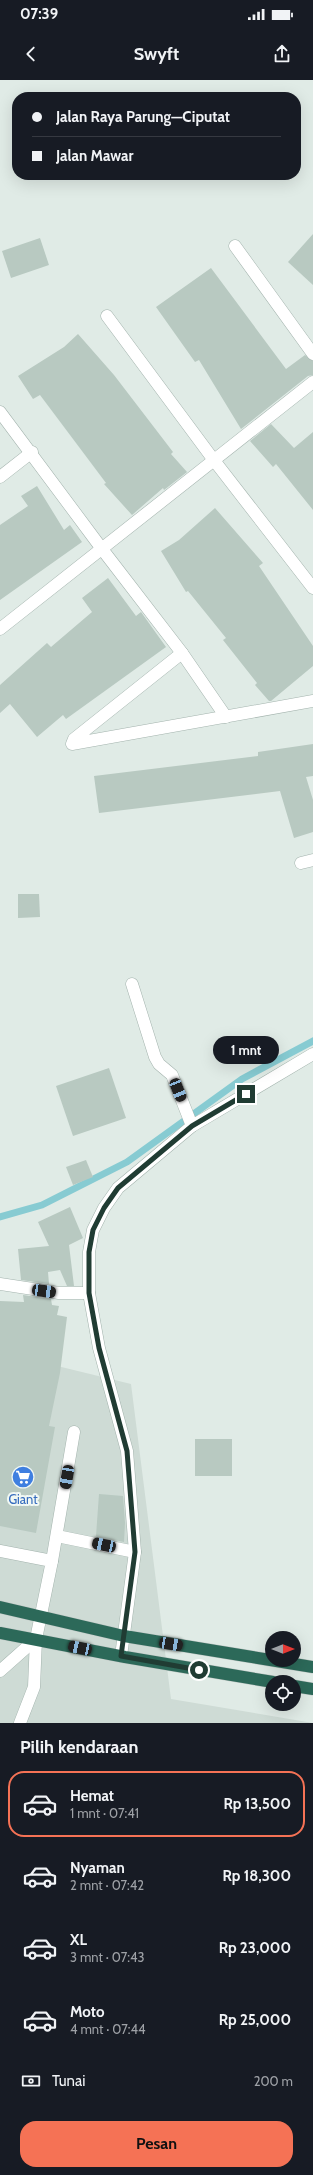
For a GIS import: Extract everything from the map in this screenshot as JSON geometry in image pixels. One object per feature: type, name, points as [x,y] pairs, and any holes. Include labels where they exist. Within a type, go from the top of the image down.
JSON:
[{"type":"highway","points":[[0,1607],[124,1636],[313,1667]]},
{"type":"highway","points":[[0,1633],[121,1656],[265,1681]]},
{"type":"highway","points":[[301,1687],[313,1689]]},
{"type":"street","points":[[235,246],[313,354]]},
{"type":"street","points":[[107,316],[313,588]]},
{"type":"street","points":[[0,629],[102,550],[214,459],[253,431],[313,382]]},
{"type":"street","points":[[0,412],[32,452],[102,550],[182,653],[226,717]]},
{"type":"street","points":[[0,477],[32,452]]},
{"type":"street","points":[[182,653],[74,739],[72,744],[313,701]]},
{"type":"street","points":[[301,863],[313,860]]},
{"type":"street","points":[[132,984],[155,1057],[159,1064],[172,1075],[191,1122]]},
{"type":"street","points":[[121,1656],[135,1552],[127,1451],[99,1348],[89,1293],[89,1252],[93,1230],[104,1208],[118,1188],[191,1122],[313,1054]]},
{"type":"street","points":[[0,1284],[59,1293],[89,1293]]},
{"type":"street","points":[[20,1723],[34,1686],[36,1639],[42,1616],[57,1536],[74,1432]]},
{"type":"street","points":[[57,1536],[135,1552]]},
{"type":"street","points":[[0,1551],[52,1561]]},
{"type":"street","points":[[0,1671],[36,1639]]},
{"type":"shaded area","points":[[0,1352],[131,1384],[171,1699],[313,1723],[0,1723]]},
{"type":"building","points":[[313,234],[313,285],[288,262]]},
{"type":"building","points":[[40,238],[49,265],[11,278],[2,251]]},
{"type":"building","points":[[211,268],[286,369],[305,355],[313,361],[313,375],[308,376],[241,429],[199,360],[195,362],[156,307]]},
{"type":"building","points":[[78,334],[114,375],[173,452],[171,454],[187,472],[164,490],[163,488],[132,515],[104,484],[106,483],[40,395],[33,399],[18,376],[64,347]]},
{"type":"building","points":[[271,424],[294,448],[313,432],[313,510],[276,464],[273,467],[250,441]]},
{"type":"building","points":[[37,486],[64,530],[70,525],[82,542],[0,600],[0,525],[28,506],[21,496]]},
{"type":"building","points":[[215,508],[263,563],[259,566],[313,646],[313,666],[271,701],[269,701],[255,685],[257,683],[223,640],[226,638],[188,591],[186,592],[161,551],[179,540]]},
{"type":"building","points":[[108,578],[136,616],[141,612],[166,647],[66,719],[63,715],[37,737],[10,704],[0,713],[0,685],[47,643],[51,647],[92,612],[82,598]]},
{"type":"building","points":[[313,744],[313,776],[306,777],[313,800],[313,832],[294,838],[280,791],[99,813],[94,776],[258,756],[258,752]]},
{"type":"building","points":[[18,894],[39,894],[40,917],[18,918]]},
{"type":"building","points":[[109,1068],[126,1118],[73,1136],[56,1086]]},
{"type":"building","points":[[86,1160],[93,1177],[73,1185],[66,1167]]},
{"type":"building","points":[[70,1207],[83,1238],[69,1245],[74,1286],[67,1286],[60,1270],[48,1272],[49,1284],[21,1280],[18,1249],[49,1246],[38,1222]]},
{"type":"building","name":"Giant","points":[[23,1295],[51,1299],[52,1305],[59,1306],[57,1315],[67,1317],[60,1373],[49,1426],[55,1427],[36,1533],[0,1526],[0,1301],[24,1302]]},
{"type":"building","points":[[195,1439],[232,1439],[232,1476],[195,1476]]},
{"type":"building","points":[[99,1494],[123,1496],[125,1523],[124,1542],[96,1536]]},
{"type":"waterway","points":[[0,1217],[42,1205],[127,1162],[242,1079],[313,1041]]},
{"type":"place","name":"Giant","points":[[23,1477]]},
{"type":"route","points":[[199,1670],[121,1656],[135,1552],[129,1468],[127,1451],[99,1348],[89,1293],[89,1252],[93,1230],[104,1208],[118,1188],[192,1126],[246,1094]]}]
